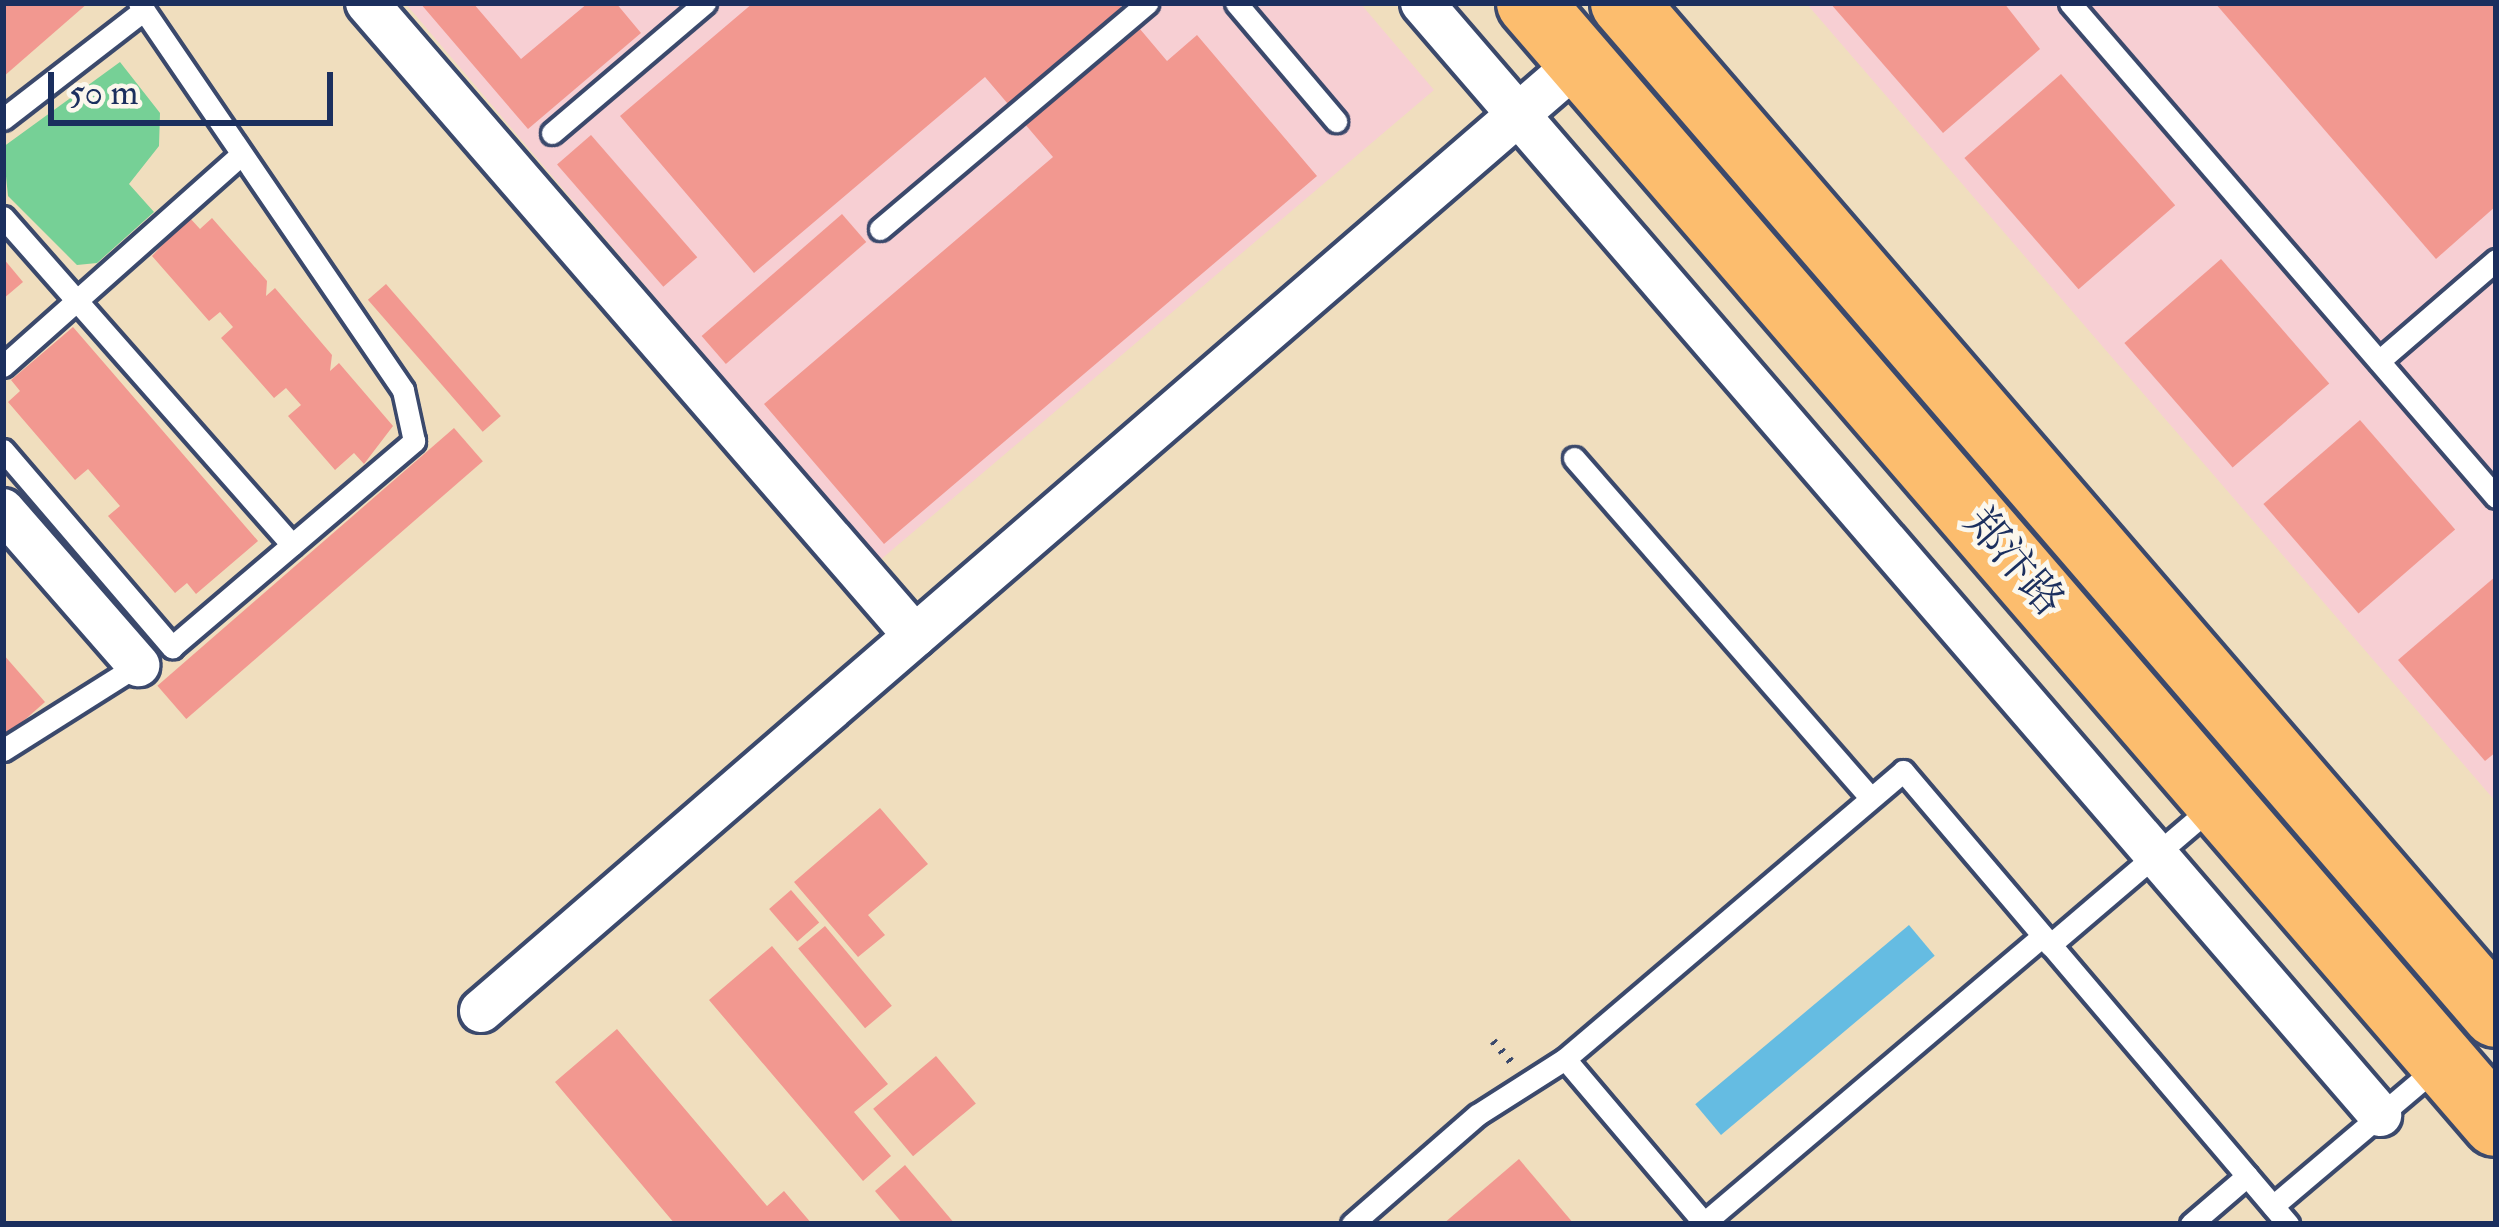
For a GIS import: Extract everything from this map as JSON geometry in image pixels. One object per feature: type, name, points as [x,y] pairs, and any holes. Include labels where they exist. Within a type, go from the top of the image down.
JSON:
[{"type":"main road","name":"郑汴路","points":[[1530,3],[2496,1123]]},
{"type":"main road","name":"郑汴路","points":[[1644,16],[2496,1015]]},
{"type":"street","points":[[368,3],[915,636]]},
{"type":"street","points":[[1422,3],[2380,1115]]},
{"type":"street","points":[[481,1011],[1580,61]]},
{"type":"street","points":[[3,510],[138,665]]},
{"type":"lane","points":[[552,133],[705,3]]},
{"type":"lane","points":[[880,229],[1147,3]]},
{"type":"lane","points":[[1236,3],[1336,121]]},
{"type":"lane","points":[[2070,3],[2496,497]]},
{"type":"lane","points":[[3,118],[141,7],[417,418],[414,441],[172,647],[3,450]]},
{"type":"lane","points":[[3,366],[242,154]]},
{"type":"lane","points":[[3,217],[292,544]]},
{"type":"lane","points":[[2379,361],[2496,260]]},
{"type":"lane","points":[[1574,458],[1871,798]]},
{"type":"lane","points":[[3,750],[138,665]]},
{"type":"lane","points":[[1352,1224],[1477,1115],[1565,1059],[1903,771],[2280,1215],[2380,1115],[2443,1061]]},
{"type":"lane","points":[[1565,1059],[1705,1224],[2219,801]]},
{"type":"lane","points":[[2191,1224],[2247,1176]]},
{"type":"shaded area","points":[[405,3],[1360,3],[1434,90],[879,561]]},
{"type":"shaded area","points":[[1806,3],[2496,3],[2496,802]]},
{"type":"green space","points":[[120,62],[160,113],[159,146],[129,184],[154,212],[97,263],[77,265],[8,196],[3,147]]},
{"type":"water","points":[[1909,925],[1935,956],[1721,1135],[1695,1104]]},
{"type":"building","points":[[3,3],[88,3],[3,77]]},
{"type":"building","points":[[420,3],[473,3],[521,59],[588,3],[616,3],[641,33],[528,129]]},
{"type":"building","points":[[753,3],[1118,3],[1167,61],[1197,35],[1317,176],[884,544],[764,404],[1053,157],[985,77],[754,273],[620,116]]},
{"type":"building","points":[[1830,3],[2004,3],[2040,49],[1943,133]]},
{"type":"building","points":[[2215,3],[2496,3],[2496,206],[2436,259]]},
{"type":"building","points":[[2061,74],[2175,205],[2079,289],[1964,158]]},
{"type":"building","points":[[591,135],[697,257],[663,287],[557,165]]},
{"type":"building","points":[[842,214],[866,242],[726,364],[702,336]]},
{"type":"building","points":[[189,217],[200,229],[212,218],[267,281],[266,296],[275,288],[332,355],[330,371],[339,363],[393,426],[364,464],[354,453],[335,470],[288,416],[301,405],[286,388],[274,398],[221,338],[233,327],[220,312],[209,321],[152,256]]},
{"type":"building","points":[[3,258],[23,282],[3,299]]},
{"type":"building","points":[[2221,259],[2329,384],[2233,468],[2124,343]]},
{"type":"building","points":[[386,284],[501,416],[483,432],[368,300]]},
{"type":"building","points":[[73,327],[258,541],[196,594],[187,583],[175,593],[108,516],[120,506],[88,469],[75,480],[8,402],[20,391],[11,380]]},
{"type":"building","points":[[2360,420],[2455,529],[2359,613],[2263,504]]},
{"type":"building","points":[[454,428],[483,461],[186,719],[157,686]]},
{"type":"building","points":[[2496,576],[2496,752],[2485,761],[2398,660]]},
{"type":"building","points":[[3,654],[45,702],[3,739]]},
{"type":"building","points":[[880,808],[928,864],[868,915],[885,935],[858,957],[794,882]]},
{"type":"building","points":[[791,890],[819,922],[797,941],[769,909]]},
{"type":"building","points":[[825,926],[892,1006],[865,1028],[798,948]]},
{"type":"building","points":[[772,946],[888,1084],[854,1112],[891,1156],[863,1181],[709,1000]]},
{"type":"building","points":[[617,1029],[767,1206],[784,1191],[812,1224],[675,1224],[555,1082]]},
{"type":"building","points":[[936,1056],[976,1103],[913,1156],[873,1109]]},
{"type":"building","points":[[1519,1159],[1574,1224],[1443,1224]]},
{"type":"building","points":[[905,1165],[955,1224],[903,1224],[875,1191]]}]
